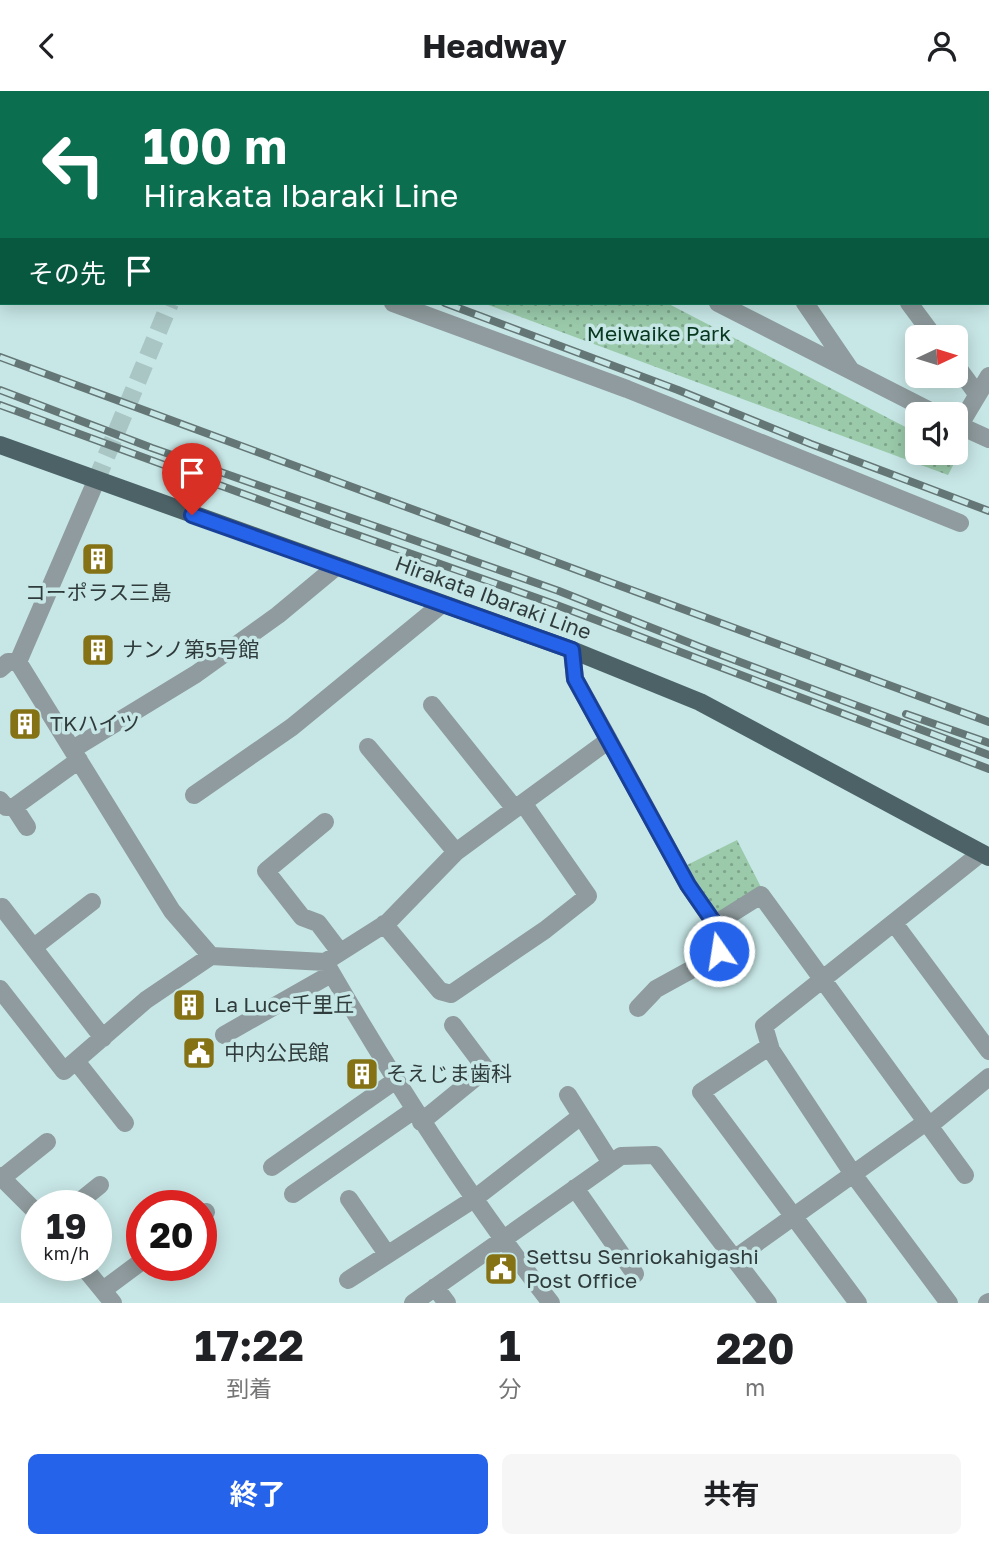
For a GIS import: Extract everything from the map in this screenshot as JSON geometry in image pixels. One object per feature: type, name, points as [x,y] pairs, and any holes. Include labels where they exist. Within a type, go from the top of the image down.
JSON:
[{"type":"main road","name":"Hirakata Ibaraki Line","points":[[0,445],[572,650],[700,702],[985,855]]},
{"type":"street","points":[[398,305],[627,389],[960,523]]},
{"type":"street","points":[[722,305],[913,402]]},
{"type":"street","points":[[806,305],[850,370]]},
{"type":"street","points":[[910,305],[925,325]]},
{"type":"street","points":[[968,408],[989,376]]},
{"type":"street","points":[[968,382],[977,394]]},
{"type":"street","points":[[968,430],[989,439]]},
{"type":"street","points":[[96,481],[6,662],[76,754],[172,911],[211,956]]},
{"type":"street","points":[[27,827],[7,803],[196,674],[278,615],[337,566]]},
{"type":"street","points":[[194,795],[292,727],[442,604]]},
{"type":"street","points":[[572,650],[575,679],[688,885],[715,924],[721,941],[716,956],[656,989],[639,1008]]},
{"type":"street","points":[[384,925],[440,991],[451,994],[545,930],[588,896],[519,806],[432,705]]},
{"type":"street","points":[[224,1035],[328,968],[340,953],[384,925],[456,852],[610,740]]},
{"type":"street","points":[[368,747],[456,852]]},
{"type":"street","points":[[325,822],[266,871],[302,917],[318,923],[340,953]]},
{"type":"street","points":[[949,1303],[853,1174],[770,1046],[764,1026],[985,855]]},
{"type":"street","points":[[715,924],[761,895],[965,1175]]},
{"type":"street","points":[[34,947],[92,902]]},
{"type":"street","points":[[2,907],[103,1038]]},
{"type":"street","points":[[894,923],[989,1051]]},
{"type":"street","points":[[0,989],[64,1071],[146,1000],[211,956],[328,968]]},
{"type":"street","points":[[328,968],[417,1116],[501,1239],[551,1303]]},
{"type":"street","points":[[293,1194],[486,1069],[453,1025]]},
{"type":"street","points":[[770,1046],[701,1092],[858,1303]]},
{"type":"street","points":[[76,1061],[125,1123]]},
{"type":"street","points":[[734,1259],[988,1079]]},
{"type":"street","points":[[272,1167],[396,1080]]},
{"type":"street","points":[[568,1095],[611,1163]]},
{"type":"street","points":[[348,1280],[474,1199],[581,1116]]},
{"type":"street","points":[[21,1197],[1,1177],[47,1142]]},
{"type":"street","points":[[413,1303],[621,1156],[655,1155],[768,1303]]},
{"type":"street","points":[[94,1190],[100,1185]]},
{"type":"street","points":[[575,1188],[635,1274]]},
{"type":"street","points":[[349,1199],[387,1254]]},
{"type":"street","points":[[95,1281],[108,1296],[126,1277]]},
{"type":"street","points":[[435,1287],[447,1303]]},
{"type":"green space","name":"Meiwaike Park","points":[[488,305],[671,305],[905,427],[905,459]]},
{"type":"green space","name":"Meiwaike Park","points":[[921,465],[953,465],[948,475]]},
{"type":"green space","points":[[737,840],[762,889],[717,918],[683,867]]},
{"type":"tunnel","points":[[96,481],[169,305]]},
{"type":"railway","points":[[450,305],[989,511]]},
{"type":"railway","points":[[0,357],[989,722]]},
{"type":"railway","points":[[0,390],[152,448],[559,591],[989,755]]},
{"type":"railway","points":[[0,405],[554,604],[989,769]]},
{"type":"railway","points":[[906,714],[989,743]]},
{"type":"place","name":"コーポラス三島","points":[[98,559]]},
{"type":"place","name":"ナンノ第5号館","points":[[98,650]]},
{"type":"place","name":"TKハイツ","points":[[25,724]]},
{"type":"place","name":"La Luce千里丘","points":[[189,1005]]},
{"type":"place","name":"中内公民館","points":[[199,1053]]},
{"type":"place","name":"そえじま歯科","points":[[362,1074]]},
{"type":"place","name":"Settsu Senriokahigashi Post Office","points":[[501,1269]]},
{"type":"route","points":[[192,515],[572,650],[575,679],[688,885],[715,924],[721,941],[719,951]]}]
